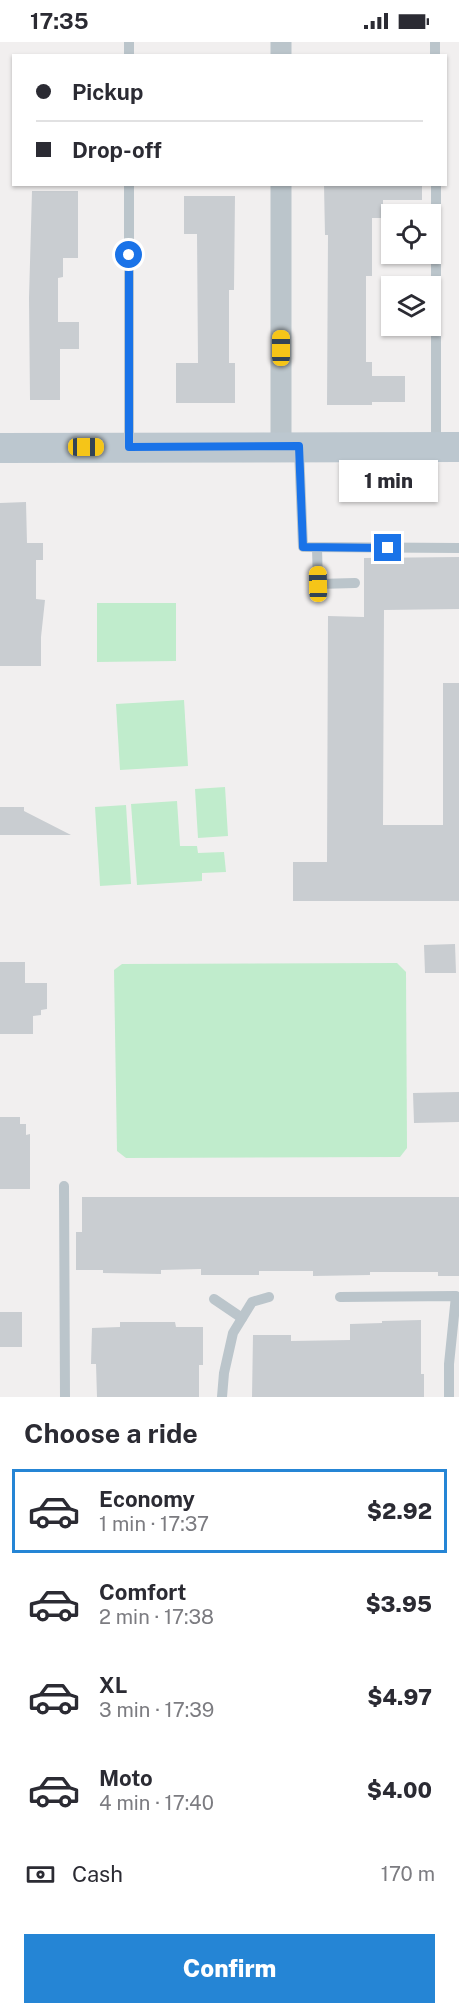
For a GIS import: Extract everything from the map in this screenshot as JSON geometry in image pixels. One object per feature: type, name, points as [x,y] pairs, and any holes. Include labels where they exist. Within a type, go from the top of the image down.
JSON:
[{"type":"main road","points":[[0,448],[448,447]]},
{"type":"street","points":[[281,186],[290,446]]},
{"type":"lane","points":[[129,186],[129,447]]},
{"type":"lane","points":[[436,186],[448,447]]},
{"type":"lane","points":[[290,446],[303,547],[459,548]]},
{"type":"lane","points":[[317,548],[318,584],[355,583]]},
{"type":"lane","points":[[64,1186],[65,1397]]},
{"type":"lane","points":[[340,1297],[456,1296],[449,1364],[449,1397]]},
{"type":"lane","points":[[222,1397],[224,1373],[233,1333],[252,1302],[269,1297]]},
{"type":"lane","points":[[214,1299],[242,1318]]},
{"type":"green space","points":[[97,603],[176,603],[176,661],[97,662]]},
{"type":"green space","points":[[184,700],[188,766],[120,770],[116,704]]},
{"type":"green space","points":[[225,787],[228,836],[198,838],[195,789]]},
{"type":"green space","points":[[177,801],[180,846],[197,846],[198,853],[224,852],[226,872],[202,873],[202,881],[137,885],[131,804]]},
{"type":"green space","points":[[126,805],[131,884],[100,886],[95,807]]},
{"type":"green space","points":[[397,963],[406,972],[407,1148],[400,1157],[126,1158],[117,1151],[114,970],[122,964]]},
{"type":"building","points":[[324,186],[422,186],[422,200],[383,200],[381,218],[372,218],[372,276],[366,276],[366,362],[372,362],[372,376],[405,376],[405,402],[327,405],[328,235],[325,235]]},
{"type":"building","points":[[32,191],[78,191],[78,258],[63,258],[63,277],[58,278],[58,322],[79,322],[79,349],[60,349],[60,400],[30,400],[29,298]]},
{"type":"building","points":[[184,196],[235,196],[234,290],[229,290],[229,363],[235,363],[235,403],[176,403],[176,363],[198,363],[197,234],[184,234]]},
{"type":"building","points":[[26,502],[27,543],[43,543],[43,560],[36,560],[36,599],[45,600],[41,666],[0,666],[0,503]]},
{"type":"building","points":[[459,557],[459,609],[384,610],[383,825],[443,825],[443,683],[459,683],[459,901],[293,901],[293,862],[327,862],[328,616],[364,617],[364,558]]},
{"type":"building","points":[[0,807],[24,807],[24,811],[71,835],[0,835]]},
{"type":"building","points":[[455,944],[456,973],[425,973],[424,945]]},
{"type":"building","points":[[0,962],[25,962],[25,983],[47,983],[47,1009],[41,1010],[41,1015],[33,1016],[33,1034],[0,1034]]},
{"type":"building","points":[[459,1092],[459,1122],[414,1123],[413,1093]]},
{"type":"building","points":[[0,1117],[20,1117],[20,1124],[26,1124],[26,1135],[30,1134],[30,1189],[0,1189]]},
{"type":"building","points":[[82,1197],[459,1197],[459,1276],[438,1276],[438,1272],[370,1272],[370,1275],[313,1276],[313,1271],[259,1271],[259,1275],[201,1275],[201,1269],[161,1270],[161,1274],[76,1270],[76,1232],[82,1232]]},
{"type":"building","points":[[0,1312],[22,1312],[22,1347],[0,1347]]},
{"type":"building","points":[[421,1320],[421,1374],[424,1374],[424,1397],[252,1397],[253,1335],[291,1335],[291,1341],[350,1340],[350,1324]]},
{"type":"building","points":[[120,1322],[175,1322],[176,1327],[203,1327],[203,1365],[199,1365],[199,1397],[97,1397],[96,1364],[91,1364],[92,1328],[120,1327]]},
{"type":"route","points":[[129,255],[129,447],[299,446],[303,547],[388,548]]}]
